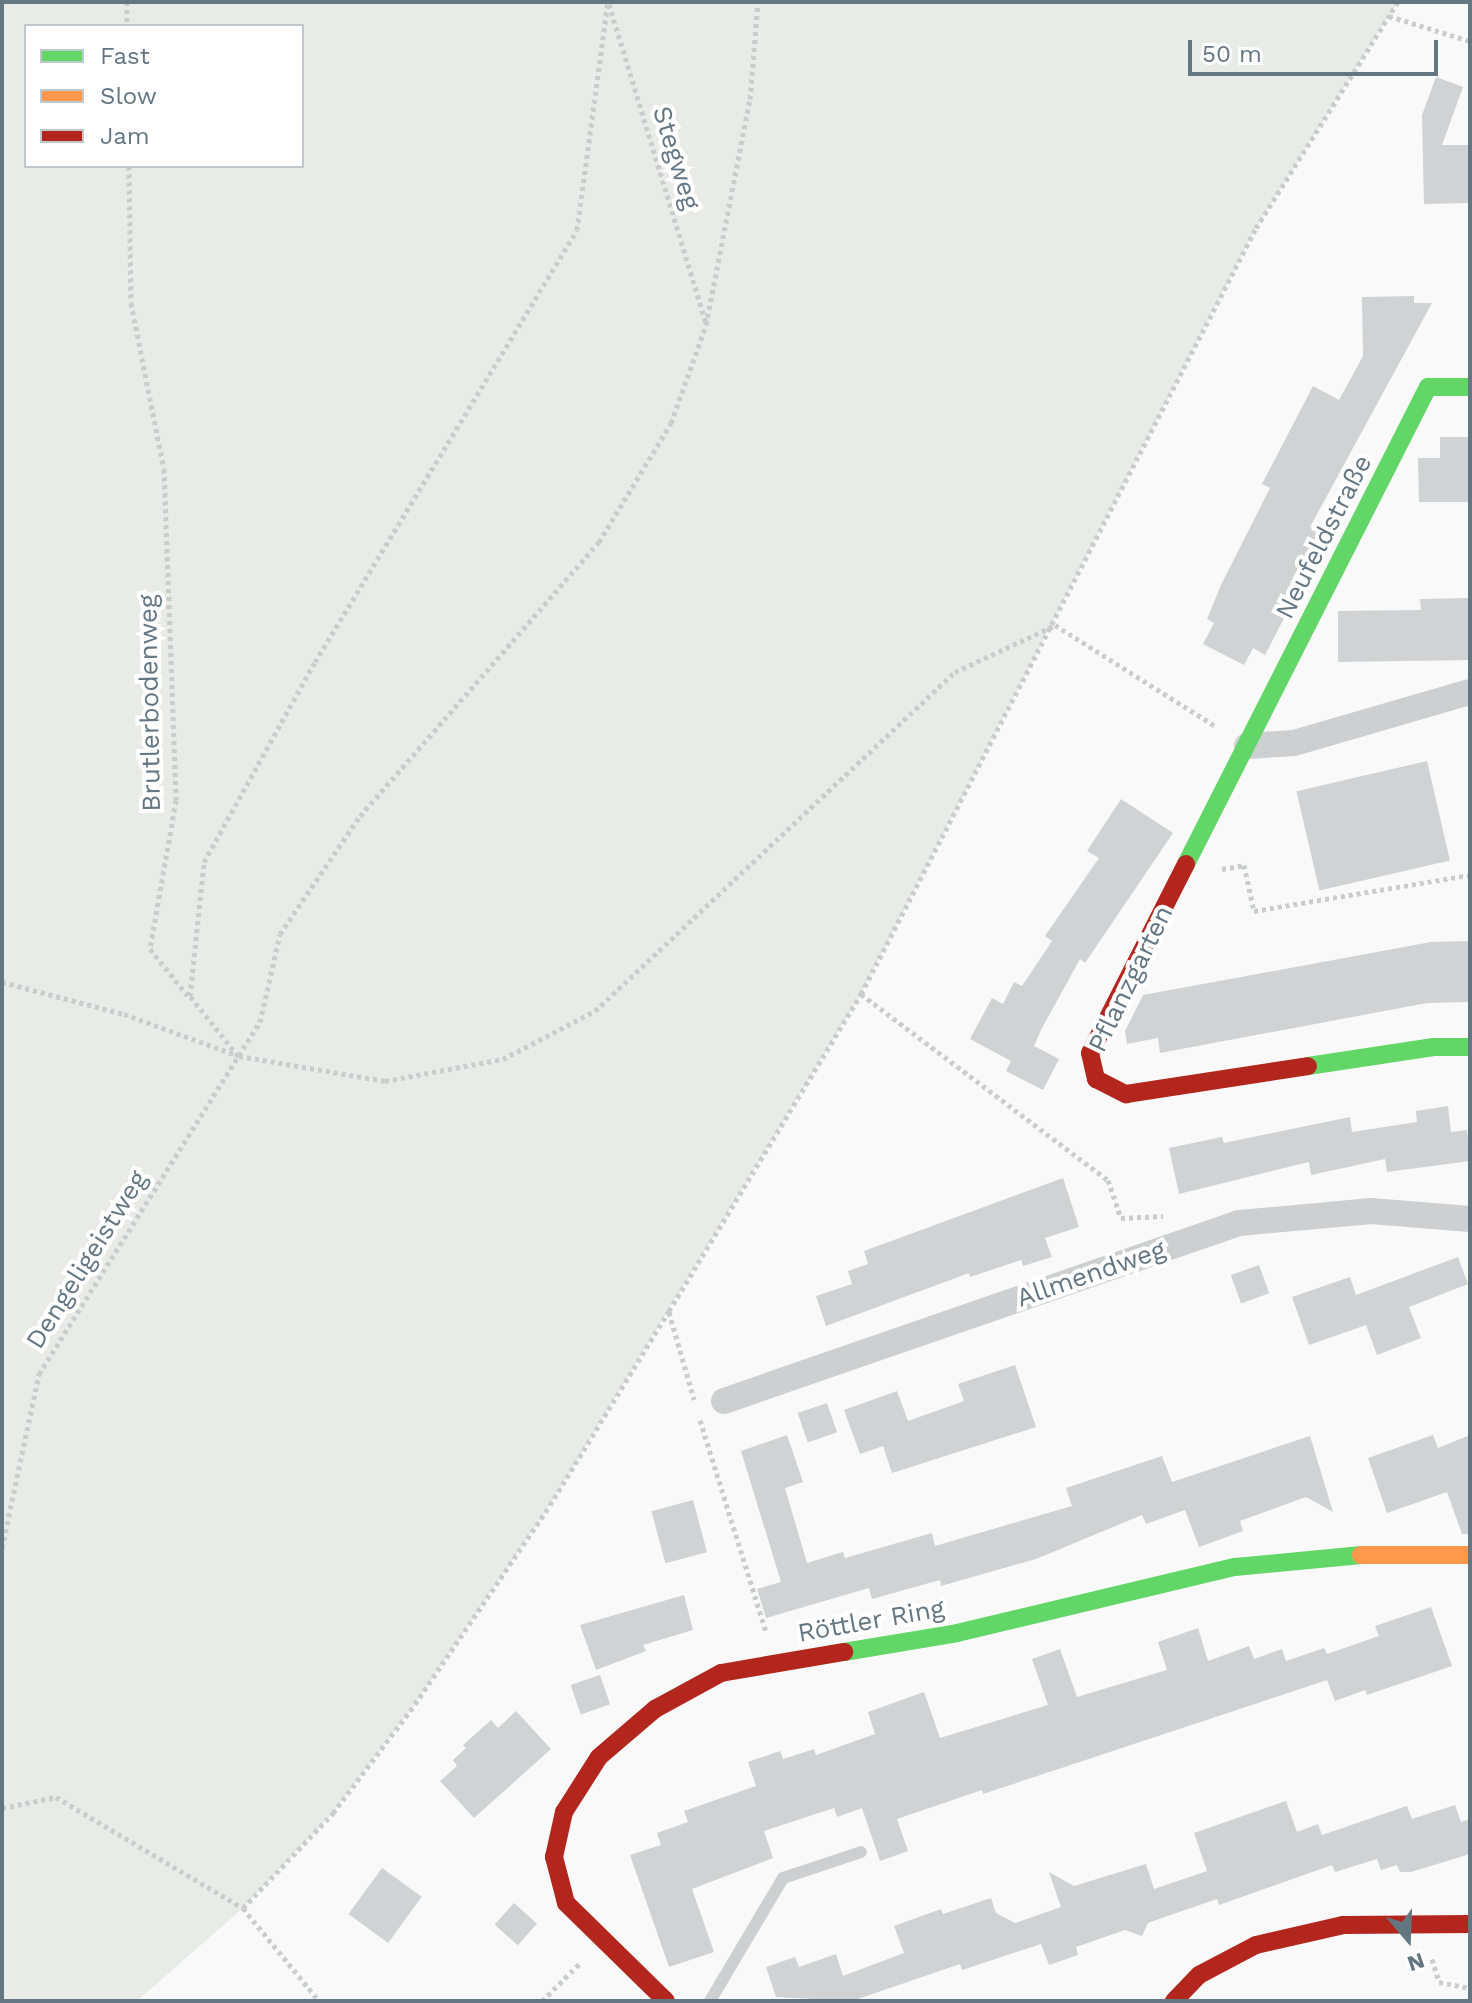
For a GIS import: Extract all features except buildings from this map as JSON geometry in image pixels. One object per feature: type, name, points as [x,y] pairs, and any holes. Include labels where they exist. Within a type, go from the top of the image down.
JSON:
[{"type":"street","name":"Neufeldstraße","points":[[1247,746],[1428,387],[1470,387]]},
{"type":"street","points":[[1247,746],[1294,743],[1470,692]]},
{"type":"street","name":"Pflanzgarten","points":[[1247,746],[1219,792],[1181,876],[1090,1053],[1096,1079],[1126,1094],[1434,1047],[1470,1047]]},
{"type":"street","name":"Allmendweg","points":[[724,1401],[1239,1223],[1371,1211],[1470,1219]]},
{"type":"street","name":"Röttler Ring","points":[[666,2001],[566,1903],[554,1857],[564,1812],[599,1757],[655,1709],[721,1673],[957,1633],[1235,1567],[1356,1555],[1470,1555]]},
{"type":"street","points":[[1174,2001],[1199,1975],[1256,1945],[1343,1925],[1470,1924]]},
{"type":"lane","points":[[710,2001],[783,1878],[861,1852]]},
{"type":"path","points":[[127,2],[127,24]]},
{"type":"path","points":[[239,1056],[190,996],[204,862],[315,662],[577,230],[608,2]]},
{"type":"path","name":"Stegweg","points":[[608,2],[706,325]]},
{"type":"path","name":"Dengeligeistweg","points":[[2,1548],[39,1374],[260,1022],[280,934],[360,816],[599,542],[671,423],[706,325],[750,99],[758,2]]},
{"type":"path","points":[[243,1908],[333,1813],[415,1704],[550,1505],[669,1311],[861,994],[1055,625],[1256,228],[1398,2]]},
{"type":"path","points":[[1389,16],[1470,41]]},
{"type":"path","name":"Brutlerbodenweg","points":[[129,168],[131,303],[164,469],[176,800],[150,949],[239,1056]]},
{"type":"path","points":[[2,982],[124,1014],[239,1056],[385,1081],[503,1059],[595,1011],[955,672],[1055,625]]},
{"type":"path","points":[[1055,625],[1247,746]]},
{"type":"path","points":[[1181,876],[1244,865],[1254,911],[1470,875]]},
{"type":"path","points":[[861,994],[1108,1180],[1121,1218],[1166,1216]]},
{"type":"path","points":[[669,1311],[776,1664]]},
{"type":"path","points":[[2,1808],[56,1797],[243,1908],[319,2001]]},
{"type":"path","points":[[1420,1924],[1439,1982],[1470,1988]]},
{"type":"path","points":[[542,2001],[604,1940]]},
{"type":"shaded area","points":[[2,2],[1398,2],[1256,228],[861,994],[550,1505],[415,1704],[333,1813],[243,1908],[137,2001],[2,2001]]},
{"type":"traffic: fast","points":[[1186,864],[1428,387],[1470,387]]},
{"type":"traffic: fast","points":[[1308,1066],[1434,1047],[1470,1047]]},
{"type":"traffic: fast","points":[[844,1652],[957,1633],[1235,1567],[1361,1555]]},
{"type":"traffic: slow","points":[[1361,1555],[1470,1555]]},
{"type":"traffic: jam","points":[[1186,864],[1090,1053],[1096,1079],[1126,1094],[1308,1066]]},
{"type":"traffic: jam","points":[[666,2001],[566,1903],[554,1857],[564,1812],[599,1757],[655,1709],[721,1673],[844,1652]]},
{"type":"traffic: jam","points":[[1174,2001],[1199,1975],[1256,1945],[1343,1925],[1470,1924]]}]
